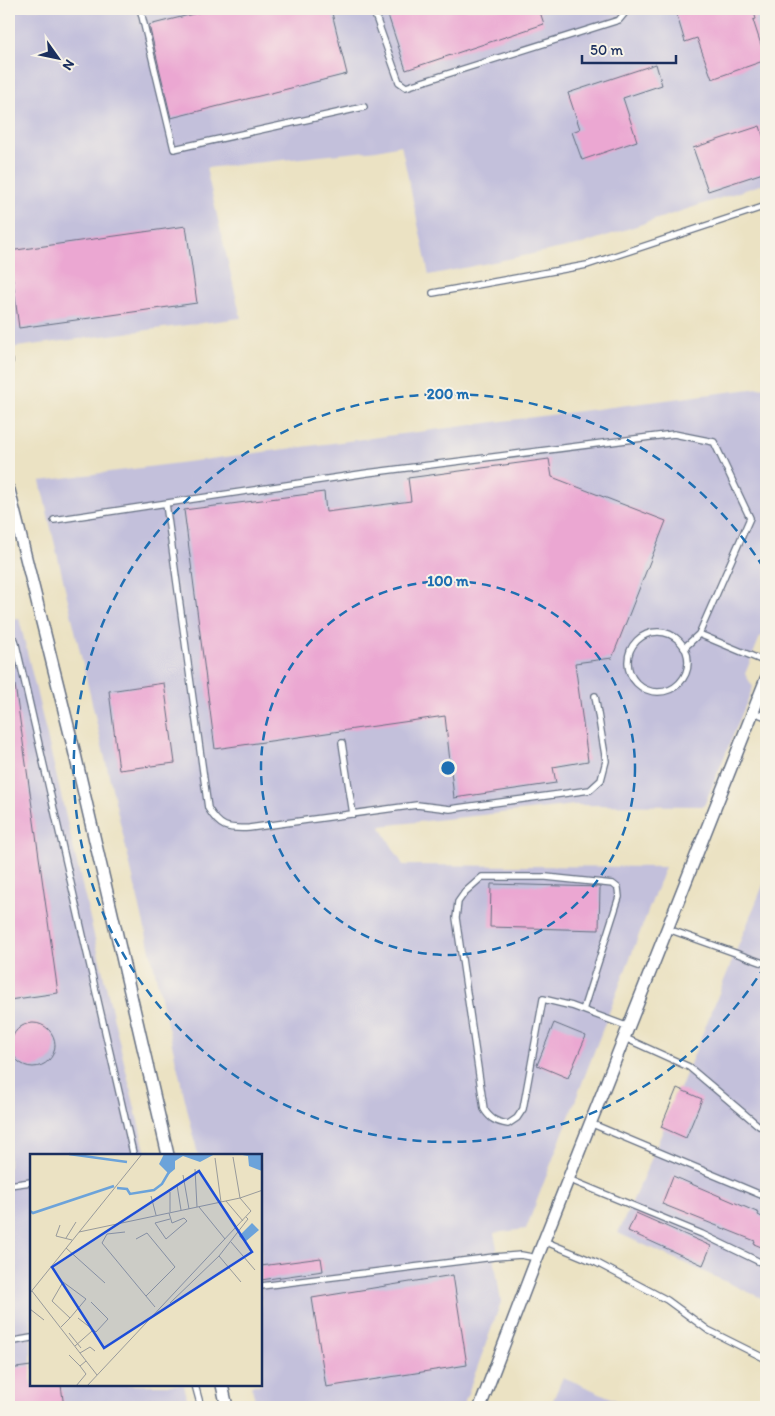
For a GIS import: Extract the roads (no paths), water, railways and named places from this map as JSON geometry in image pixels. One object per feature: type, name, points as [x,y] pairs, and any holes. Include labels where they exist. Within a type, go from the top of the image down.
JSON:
[{"type":"street","points":[[9,490],[74,750],[168,1154]]},
{"type":"street","points":[[480,1407],[536,1258],[766,679]]},
{"type":"street","points":[[222,1386],[227,1407]]},
{"type":"lane","points":[[146,9],[141,12],[174,149],[364,107]]},
{"type":"lane","points":[[374,9],[399,82],[406,87],[619,20],[624,14],[622,9]]},
{"type":"lane","points":[[433,293],[588,265],[766,206]]},
{"type":"lane","points":[[54,520],[367,473],[674,434],[714,442],[750,518],[699,634],[684,648]]},
{"type":"lane","points":[[166,504],[208,808],[216,822],[230,829],[418,805],[450,809],[590,790],[601,780],[606,762],[595,696]]},
{"type":"lane","points":[[661,632],[678,640],[684,648],[687,668],[683,677],[672,688],[658,692],[648,690],[640,686],[633,679],[629,670],[628,660],[630,651],[642,636],[661,632]]},
{"type":"lane","points":[[699,634],[766,662]]},
{"type":"lane","points":[[15,640],[132,1154]]},
{"type":"lane","points":[[753,712],[766,717]]},
{"type":"lane","points":[[342,743],[353,814]]},
{"type":"lane","points":[[583,1010],[619,897],[618,888],[613,884],[546,877],[482,877],[465,892],[458,902],[456,918],[484,1109],[489,1116],[497,1122],[508,1124],[516,1118],[522,1109],[543,999],[583,1010],[629,1027]]},
{"type":"lane","points":[[668,929],[766,964]]},
{"type":"lane","points":[[625,1038],[689,1067],[759,1126]]},
{"type":"lane","points":[[590,1123],[766,1197]]},
{"type":"lane","points":[[568,1180],[702,1234],[766,1265]]},
{"type":"lane","points":[[9,1185],[30,1182]]},
{"type":"lane","points":[[544,1241],[597,1263],[667,1300],[708,1330],[766,1359]]},
{"type":"lane","points":[[262,1286],[494,1257],[521,1255],[536,1258]]},
{"type":"lane","points":[[9,1342],[30,1338]]},
{"type":"lane","points":[[195,1386],[201,1407]]},
{"type":"water","points":[[155,1398],[163,1401],[164,1407],[116,1407]]}]
